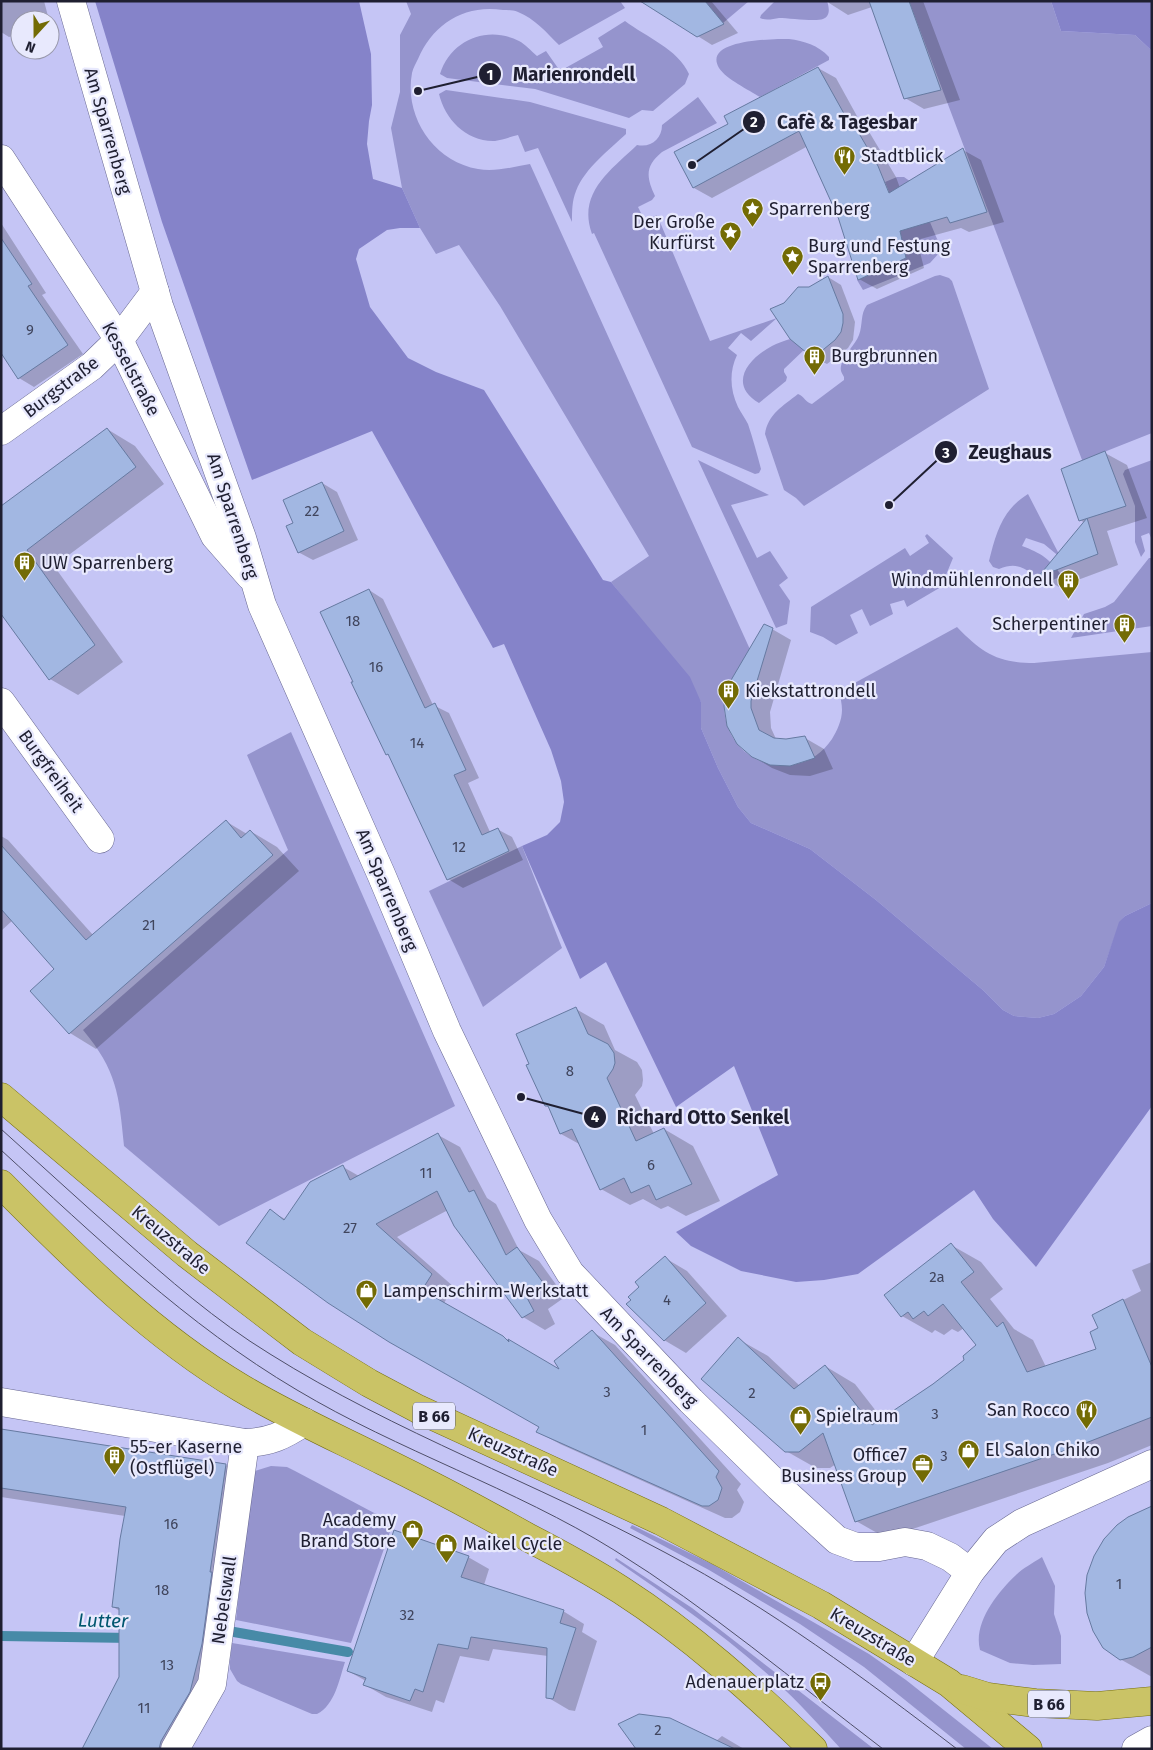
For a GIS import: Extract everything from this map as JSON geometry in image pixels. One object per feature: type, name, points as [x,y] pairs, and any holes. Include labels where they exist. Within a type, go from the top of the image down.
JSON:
[{"type":"main road","name":"Kreuzstraße","points":[[1,1097],[187,1254],[302,1342],[369,1383],[418,1409],[602,1493],[708,1544],[821,1605],[949,1683],[1028,1749]]},
{"type":"main road","points":[[1,1184],[84,1266],[117,1295],[177,1344],[240,1388],[464,1502],[620,1589],[665,1620],[710,1655],[813,1749]]},
{"type":"main road","name":"B 66","points":[[949,1683],[988,1697],[1035,1704],[1097,1706],[1152,1701]]},
{"type":"main road","points":[[787,1724],[803,1749]]},
{"type":"street","name":"Am Sparrenberg","points":[[71,1],[155,292],[242,538],[262,606],[362,831],[447,1032],[538,1220],[570,1273],[691,1401],[779,1487],[837,1540],[856,1547],[879,1548],[905,1542],[927,1546],[950,1556],[970,1572]]},
{"type":"street","name":"Kesselstraße","points":[[1,159],[119,340],[215,536],[254,580]]},
{"type":"street","name":"Burgstraße","points":[[1,431],[92,366],[119,340],[155,292]]},
{"type":"street","name":"Burgfreiheit","points":[[1,702],[100,839]]},
{"type":"street","points":[[1,1402],[245,1443],[262,1442],[278,1438],[304,1422]]},
{"type":"street","name":"Nebelswall","points":[[176,1749],[212,1684],[245,1443]]},
{"type":"street","points":[[914,1662],[970,1572],[996,1540],[1022,1523],[1152,1464]]},
{"type":"street","points":[[1136,1749],[1152,1740]]},
{"type":"shaded area","points":[[95,1],[359,1],[371,54],[372,105],[367,144],[373,179],[402,188],[420,228],[387,230],[359,249],[356,259],[370,307],[408,358],[436,372],[484,390],[603,580],[611,582],[690,677],[701,702],[701,728],[718,768],[738,807],[751,823],[810,849],[876,900],[984,991],[1003,1010],[1014,1016],[1038,1018],[1054,1014],[1081,996],[1104,967],[1119,922],[1125,916],[1152,903],[1152,1106],[1036,1267],[993,1219],[974,1190],[858,1274],[824,1280],[796,1282],[741,1271],[691,1246],[676,1232],[778,1175],[734,1066],[676,1107],[606,962],[580,979],[522,846],[547,835],[560,822],[564,802],[561,781],[551,750],[504,644],[493,648],[372,431],[252,480],[162,222]]},
{"type":"shaded area","points":[[406,1],[620,1],[625,8],[559,45],[535,22],[516,11],[475,10],[452,19],[432,36],[424,47],[415,66],[412,73],[411,89],[413,105],[425,134],[448,157],[478,169],[504,169],[530,164],[753,656],[726,688],[725,716],[731,734],[741,748],[755,758],[771,764],[787,765],[804,762],[819,753],[836,732],[842,714],[840,691],[957,627],[975,644],[991,655],[1021,663],[1152,652],[1152,903],[1125,916],[1120,922],[1104,967],[1081,996],[1054,1014],[1038,1018],[1014,1016],[1003,1010],[984,991],[876,900],[810,849],[751,823],[738,807],[718,768],[701,728],[701,702],[611,582],[649,556],[500,306],[459,245],[436,254],[420,228],[402,188],[391,128],[400,92],[400,35],[411,14]]},
{"type":"shaded area","points":[[705,1],[749,1],[723,23]]},
{"type":"shaded area","points":[[775,1],[827,1],[829,9],[826,18],[820,20],[779,18],[767,20],[760,18]]},
{"type":"shaded area","points":[[909,1],[1051,1],[1061,31],[1135,35],[1152,51],[1152,433],[1099,454],[1099,505]]},
{"type":"shaded area","points":[[1051,1],[1152,1],[1152,51],[1135,35],[1061,31]]},
{"type":"shaded area","points":[[625,21],[669,50],[684,65],[689,74],[685,84],[653,111],[642,110],[629,118],[535,89],[447,78],[440,74],[452,52],[461,44],[483,35],[507,36],[519,41],[537,56],[546,51],[560,71],[603,47],[598,38]]},
{"type":"shaded area","points":[[769,39],[789,39],[805,42],[815,47],[825,53],[829,60],[760,97],[732,80],[719,68],[717,58],[721,51],[730,46]]},
{"type":"shaded area","points":[[446,90],[530,102],[626,129],[626,134],[598,160],[580,183],[574,199],[572,222],[538,148],[525,152],[518,135],[495,141],[475,138],[466,133],[458,127],[446,112],[439,94]]},
{"type":"shaded area","points":[[698,97],[717,123],[656,157],[652,162],[649,172],[650,183],[655,196],[652,200],[638,207],[645,221],[657,215],[710,341],[777,318],[751,341],[741,333],[728,348],[737,355],[732,374],[732,388],[738,407],[748,424],[761,469],[759,473],[755,474],[692,447],[594,233],[592,234],[589,219],[589,206],[593,194],[607,173],[637,145],[647,145],[655,141],[662,130],[662,125]]},
{"type":"shaded area","points":[[897,177],[904,177],[914,184],[940,246],[939,253],[930,263],[863,290],[857,280],[906,258],[891,197],[885,182]]},
{"type":"shaded area","points":[[940,275],[952,281],[989,389],[804,506],[784,490],[765,434],[769,421],[777,411],[798,394],[812,404],[844,380],[841,372],[842,362],[859,335],[863,312],[867,305]]},
{"type":"shaded area","points":[[790,339],[806,348],[784,369],[787,377],[786,381],[759,403],[744,388],[744,373],[763,351]]},
{"type":"shaded area","points":[[698,460],[769,495],[731,505],[757,558],[770,551],[788,578],[779,585],[790,601],[787,624],[776,628]]},
{"type":"shaded area","points":[[1152,460],[1152,540],[1149,533],[1141,536],[1145,551],[1141,557],[1135,542],[1135,506],[1123,474],[1125,470]]},
{"type":"shaded area","points":[[1028,494],[1061,558],[1044,544],[1026,538],[1022,546],[1045,557],[1062,576],[1048,582],[1020,567],[1007,566],[999,569],[993,567],[989,561],[1001,523],[1012,507]]},
{"type":"shaded area","points":[[927,534],[953,558],[941,587],[907,607],[904,600],[890,604],[893,614],[870,626],[862,609],[850,615],[858,633],[836,645],[810,632],[811,607],[905,548],[910,556],[929,543],[925,536]]},
{"type":"shaded area","points":[[1149,558],[1152,558],[1152,626],[1071,638],[1084,614],[1114,602]]},
{"type":"shaded area","points":[[291,732],[455,1106],[219,1226],[124,1146],[118,1097],[110,1071],[83,1030],[288,850],[247,755]]},
{"type":"shaded area","points":[[522,846],[562,948],[483,1007],[429,891]]},
{"type":"shaded area","points":[[271,1466],[287,1467],[393,1523],[351,1643],[236,1620],[252,1472]]},
{"type":"shaded area","points":[[632,1525],[712,1564],[869,1654],[906,1680],[993,1749],[966,1749],[864,1667],[800,1624],[709,1570],[630,1528]]},
{"type":"shaded area","points":[[1042,1557],[1055,1586],[1054,1614],[1061,1636],[1061,1664],[1033,1665],[1010,1663],[980,1650],[980,1629],[983,1619],[994,1600],[1019,1572]]},
{"type":"shaded area","points":[[616,1558],[692,1608],[874,1749],[841,1749],[792,1696],[755,1663],[697,1617],[615,1560]]},
{"type":"shaded area","points":[[232,1643],[345,1662],[338,1684],[328,1705],[317,1714],[312,1714],[237,1681],[230,1669]]},
{"type":"building","points":[[640,1],[705,1],[724,24],[697,37]]},
{"type":"building","points":[[869,1],[909,1],[941,90],[904,99]]},
{"type":"building","points":[[818,67],[847,119],[850,118],[878,166],[889,193],[963,148],[987,212],[950,223],[947,217],[900,231],[906,258],[858,280],[838,217],[799,131],[693,188],[674,152],[728,124],[724,116]]},
{"type":"building","points":[[1,238],[32,284],[28,286],[68,345],[18,379],[1,353]]},
{"type":"building","points":[[828,276],[843,314],[843,323],[841,332],[835,340],[813,358],[790,339],[770,309],[784,303],[798,287],[809,287]]},
{"type":"building","name":"UW Sparrenberg","points":[[107,428],[136,467],[27,550],[95,645],[49,680],[1,614],[1,506]]},
{"type":"building","points":[[1105,451],[1126,506],[1079,521],[1061,469]]},
{"type":"building","points":[[322,482],[344,531],[298,553],[286,526],[293,523],[283,500]]},
{"type":"building","points":[[1087,518],[1098,554],[1038,577]]},
{"type":"building","points":[[369,589],[425,708],[435,703],[466,770],[454,775],[482,835],[498,828],[509,851],[447,880],[388,754],[386,755],[351,682],[353,682],[320,612]]},
{"type":"building","points":[[764,624],[773,628],[751,701],[751,708],[759,730],[774,738],[786,739],[805,736],[815,758],[790,766],[770,765],[752,757],[737,744],[727,726],[724,706],[727,687]]},
{"type":"building","points":[[226,820],[241,838],[250,830],[273,855],[69,1034],[30,991],[54,969],[1,909],[1,845],[86,940]]},
{"type":"building","points":[[576,1007],[588,1034],[608,1044],[614,1053],[615,1063],[607,1078],[636,1141],[664,1128],[692,1184],[656,1200],[649,1185],[631,1193],[624,1178],[600,1190],[572,1129],[560,1134],[548,1106],[545,1106],[526,1065],[529,1064],[516,1034]]},
{"type":"building","points":[[438,1133],[469,1192],[474,1190],[506,1255],[517,1247],[544,1284],[526,1296],[534,1311],[522,1318],[454,1226],[437,1191],[376,1224],[432,1274],[422,1290],[503,1336],[509,1342],[508,1339],[559,1369],[554,1361],[592,1330],[719,1471],[716,1477],[722,1488],[718,1500],[709,1506],[702,1506],[536,1432],[539,1427],[389,1342],[328,1303],[246,1243],[270,1209],[284,1220],[310,1182],[343,1165],[350,1180]]},
{"type":"building","points":[[951,1243],[974,1272],[961,1282],[997,1327],[1003,1322],[1027,1372],[1096,1349],[1090,1332],[1098,1328],[1092,1315],[1123,1299],[1152,1367],[1152,1417],[1078,1446],[855,1522],[823,1433],[799,1452],[785,1452],[701,1379],[738,1337],[794,1389],[825,1365],[872,1425],[933,1384],[964,1360],[963,1356],[976,1345],[943,1304],[928,1316],[924,1311],[913,1319],[908,1312],[901,1317],[884,1295]]},
{"type":"building","points":[[665,1256],[706,1303],[664,1341],[626,1304],[631,1300],[628,1297],[639,1287],[635,1282]]},
{"type":"building","points":[[1,1429],[226,1464],[210,1572],[212,1572],[202,1644],[190,1692],[161,1741],[159,1749],[82,1749],[119,1677],[119,1608],[112,1607],[120,1539],[126,1507],[1,1488]]},
{"type":"building","points":[[1152,1506],[1152,1647],[1133,1657],[1120,1660],[1103,1648],[1093,1631],[1087,1613],[1085,1593],[1087,1575],[1094,1556],[1104,1539],[1117,1525],[1128,1517]]},
{"type":"building","points":[[394,1530],[469,1556],[461,1577],[564,1610],[560,1623],[576,1628],[553,1699],[546,1698],[547,1648],[471,1637],[468,1649],[438,1644],[423,1692],[415,1689],[410,1701],[363,1685],[366,1678],[347,1671]]},
{"type":"building","points":[[639,1714],[670,1718],[735,1749],[636,1749],[618,1724]]},
{"type":"waterway","name":"Lutter","points":[[234,1632],[348,1652]]},
{"type":"waterway","name":"Lutter","points":[[1,1636],[132,1638]]},
{"type":"tram line","points":[[1,1129],[175,1284],[212,1314],[270,1354],[367,1409],[567,1503],[705,1574],[816,1645],[957,1749]]},
{"type":"tram line","points":[[1,1150],[143,1278],[257,1365],[336,1412],[537,1507],[614,1550],[718,1621],[883,1749]]},
{"type":"place","name":"Marienrondell","points":[[418,91]]},
{"type":"place","name":"Cafè & Tagesbar","points":[[692,165]]},
{"type":"place","name":"Stadtblick","points":[[845,175]]},
{"type":"place","name":"Sparrenberg","points":[[753,228]]},
{"type":"place","name":"Der Große Kurfürst","points":[[731,251]]},
{"type":"place","name":"Burg und Festung Sparrenberg","points":[[792,275]]},
{"type":"place","name":"Burgbrunnen","points":[[815,375]]},
{"type":"place","name":"Zeughaus","points":[[889,505]]},
{"type":"place","name":"UW Sparrenberg","points":[[25,582]]},
{"type":"place","name":"Windmühlenrondell","points":[[1069,599]]},
{"type":"place","name":"Scherpentiner","points":[[1124,643]]},
{"type":"place","name":"Kiekstattrondell","points":[[729,710]]},
{"type":"place","name":"Richard Otto Senkel","points":[[521,1097]]},
{"type":"place","name":"Lampenschirm-Werkstatt","points":[[367,1310]]},
{"type":"place","name":"San Rocco","points":[[1086,1429]]},
{"type":"place","name":"Spielraum","points":[[800,1435]]},
{"type":"place","name":"El Salon Chiko","points":[[969,1469]]},
{"type":"place","name":"55-er Kaserne (Ostflügel)","points":[[114,1476]]},
{"type":"place","name":"Office7 Business Group","points":[[923,1484]]},
{"type":"place","name":"Academy Brand Store","points":[[412,1549]]},
{"type":"place","name":"Maikel Cycle","points":[[447,1563]]},
{"type":"place","name":"Adenauerplatz","points":[[820,1701]]}]
